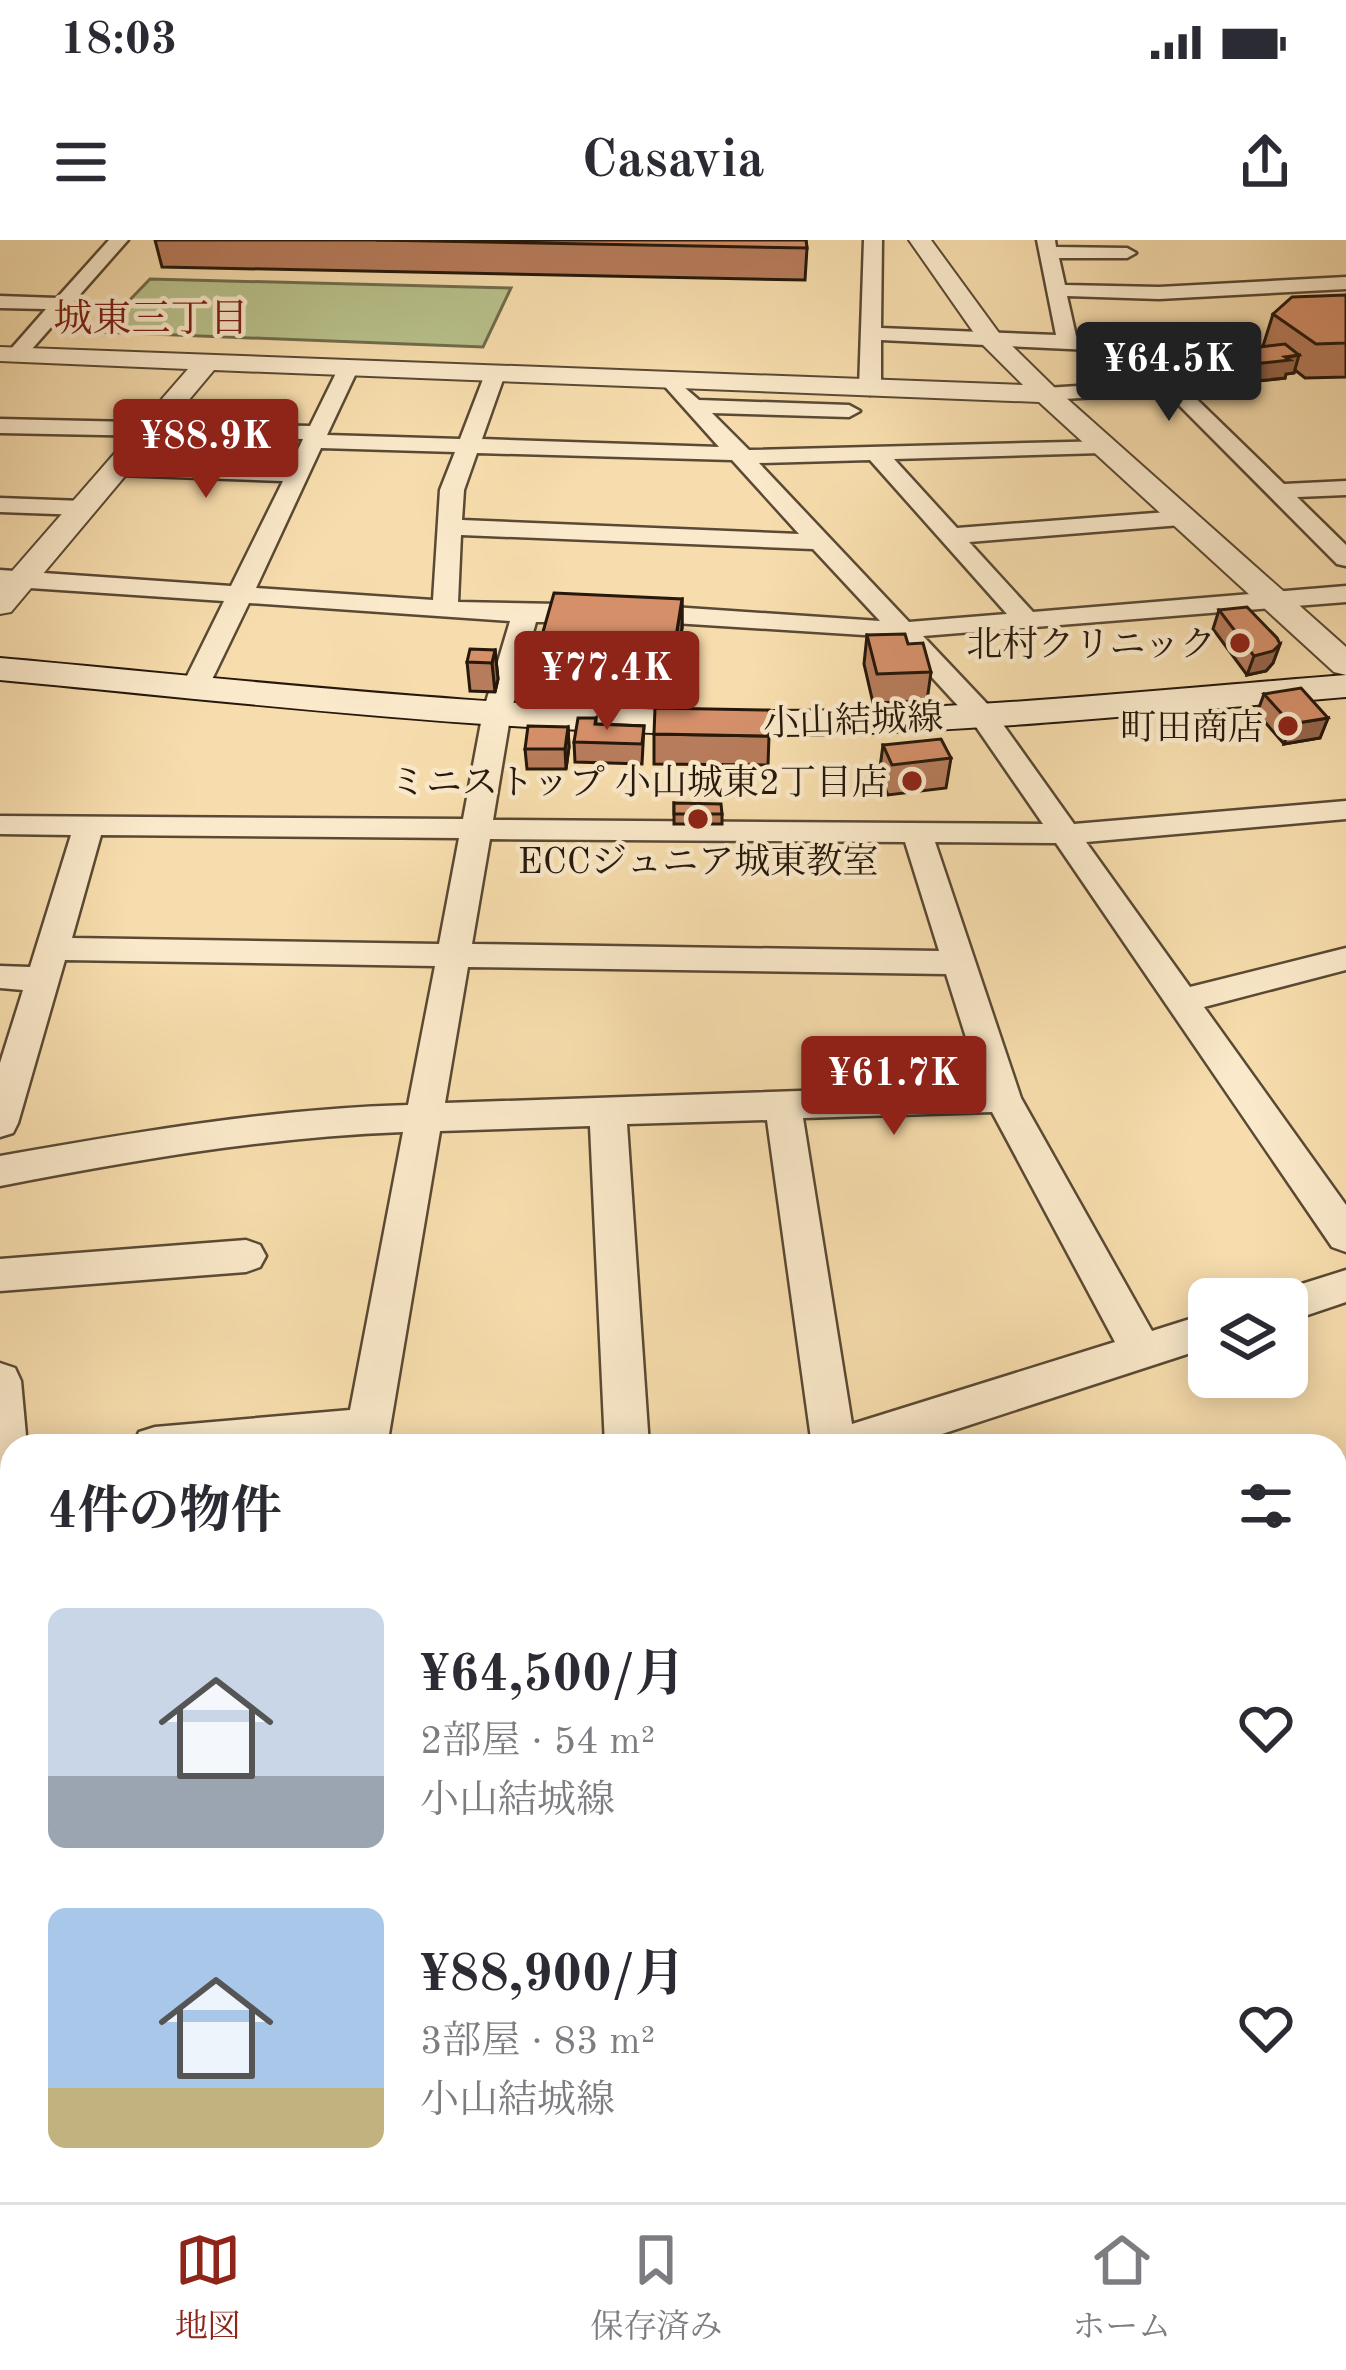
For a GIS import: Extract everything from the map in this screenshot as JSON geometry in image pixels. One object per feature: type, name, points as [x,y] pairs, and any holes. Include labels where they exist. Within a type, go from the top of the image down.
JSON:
[{"type":"main road","name":"小山結城線","points":[[0,669],[497,712],[771,723],[982,715],[1346,686]]},
{"type":"street","points":[[8,354],[62,304],[119,240]]},
{"type":"street","points":[[870,389],[873,240]]},
{"type":"street","points":[[920,240],[990,338],[1046,394],[1346,665]]},
{"type":"street","points":[[1067,341],[1048,246],[1127,253]]},
{"type":"street","points":[[1056,290],[1159,293],[1346,283]]},
{"type":"street","points":[[0,302],[62,304]]},
{"type":"street","points":[[873,334],[1067,341],[1105,347]]},
{"type":"street","points":[[8,354],[1046,394],[1172,386],[1346,559]]},
{"type":"street","points":[[0,605],[11,578],[83,508],[208,361]]},
{"type":"street","points":[[196,686],[348,369]]},
{"type":"street","points":[[445,608],[452,490],[495,374]]},
{"type":"street","points":[[670,381],[982,715],[1346,1236]]},
{"type":"street","points":[[694,406],[849,411]]},
{"type":"street","points":[[0,425],[741,456],[1102,446]]},
{"type":"street","points":[[875,452],[1028,622]]},
{"type":"street","points":[[117,468],[297,475]]},
{"type":"street","points":[[1278,491],[1346,488]]},
{"type":"street","points":[[0,505],[83,508]]},
{"type":"street","points":[[950,536],[1181,518]]},
{"type":"street","points":[[452,527],[822,542]]},
{"type":"street","points":[[11,578],[525,614],[658,614],[902,630],[1346,595]]},
{"type":"street","points":[[367,1434],[497,712],[525,614]]},
{"type":"street","points":[[0,825],[1065,834],[1346,810]]},
{"type":"street","points":[[0,1123],[89,825]]},
{"type":"street","points":[[917,832],[1003,1098],[1142,1352]]},
{"type":"street","points":[[0,977],[47,964],[455,957],[956,963]]},
{"type":"street","points":[[1182,1001],[1340,968]]},
{"type":"street","points":[[0,1171],[236,1130],[423,1116],[1003,1098]]},
{"type":"street","points":[[784,1105],[832,1434]]},
{"type":"street","points":[[608,1110],[626,1434]]},
{"type":"street","points":[[0,1275],[246,1256]]},
{"type":"street","points":[[1308,1298],[1346,1286]]},
{"type":"street","points":[[883,1434],[1188,1337]]},
{"type":"street","points":[[0,1381],[6,1434]]},
{"type":"green space","points":[[150,279],[511,288],[483,347],[99,332]]},
{"type":"building","points":[[376,240],[806,240],[807,248]]},
{"type":"building","points":[[1346,295],[1346,343],[1316,344],[1273,314],[1292,297]]},
{"type":"building","points":[[1285,344],[1299,355],[1253,364],[1235,350]]},
{"type":"building","points":[[554,593],[682,599],[670,674],[533,667]]},
{"type":"building","points":[[1247,607],[1277,638],[1280,644],[1273,651],[1254,656],[1219,610]]},
{"type":"building","points":[[905,634],[908,644],[923,643],[931,672],[877,674],[867,635]]},
{"type":"building","points":[[470,649],[495,650],[492,663],[467,662]]},
{"type":"building","points":[[1301,688],[1328,718],[1291,724],[1264,694]]},
{"type":"building","points":[[655,708],[769,710],[769,736],[654,734]]},
{"type":"building","points":[[578,718],[596,718],[595,724],[644,726],[642,744],[574,742]]},
{"type":"building","points":[[528,726],[568,727],[565,749],[525,749]]},
{"type":"building","points":[[941,739],[951,758],[892,765],[883,745]]},
{"type":"building","points":[[674,803],[721,804],[722,814],[674,814]]},
{"type":"place","name":"北村クリニック","points":[[1240,643]]},
{"type":"place","name":"町田商店","points":[[1288,726]]},
{"type":"place","name":"ミニストップ 小山城東2丁目店","points":[[912,781]]},
{"type":"place","name":"ECCジュニア城東教室","points":[[698,819]]},
{"type":"district","name":"城東三丁目","points":[[151,317]]}]
